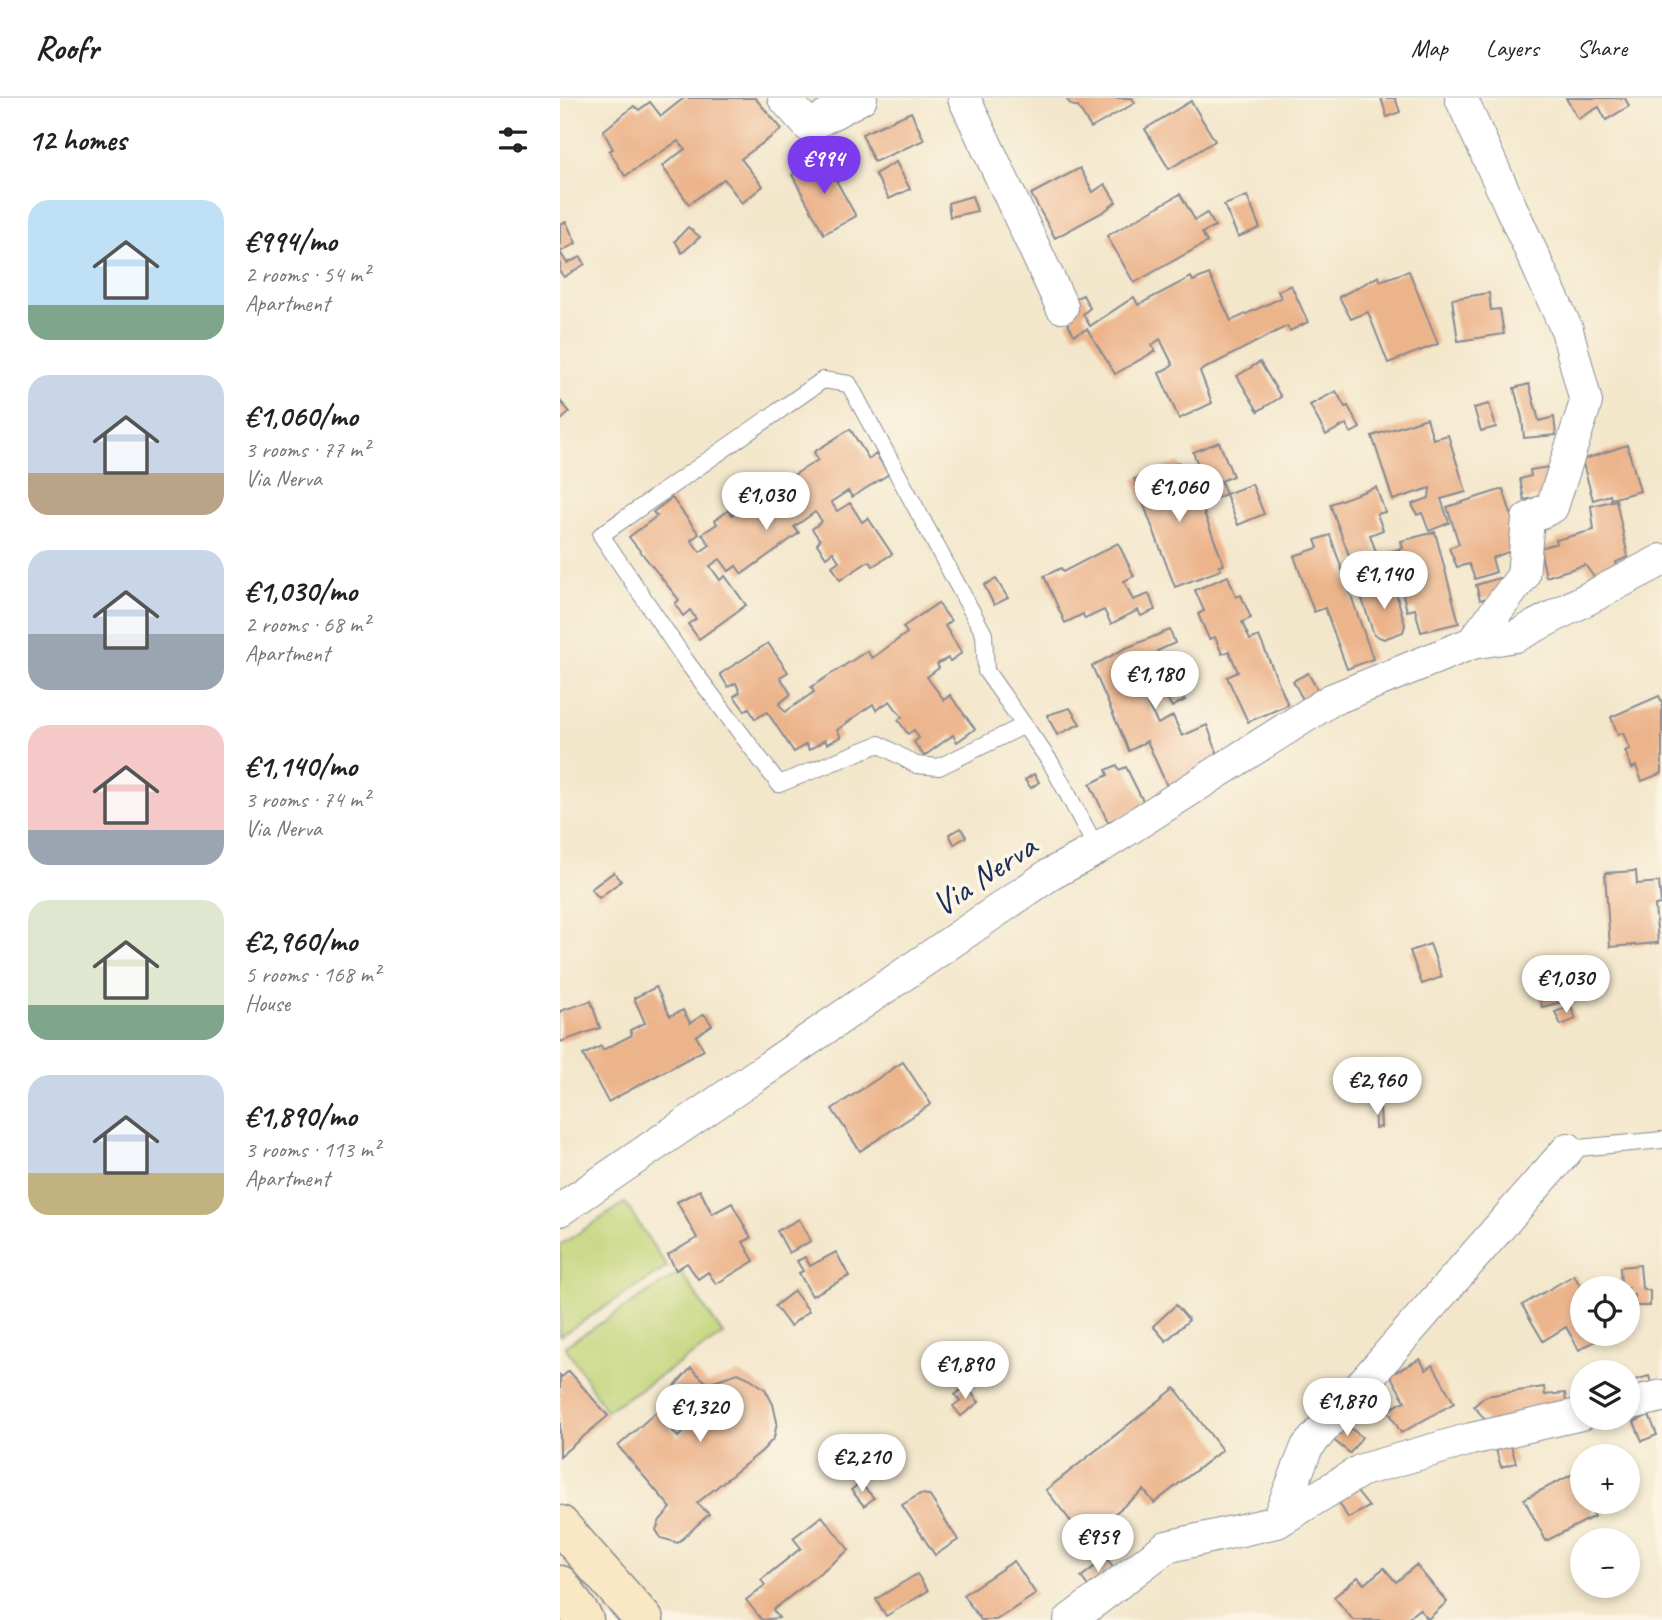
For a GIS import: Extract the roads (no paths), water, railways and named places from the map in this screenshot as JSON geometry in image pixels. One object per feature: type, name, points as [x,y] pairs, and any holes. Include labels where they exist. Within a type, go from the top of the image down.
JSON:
[{"type":"street","points":[[785,98],[809,126],[861,98]]},
{"type":"street","points":[[964,98],[1062,307]]},
{"type":"street","points":[[1461,98],[1567,330],[1586,402],[1552,507],[1528,519],[1523,576],[1472,643]]},
{"type":"street","name":"Via Nerva","points":[[560,1210],[1049,876],[1097,849],[1331,700],[1472,643],[1517,636],[1662,560]]},
{"type":"street","points":[[1277,1522],[1307,1447],[1569,1149]]},
{"type":"street","points":[[1640,1401],[1662,1396]]},
{"type":"street","points":[[1070,1620],[1166,1548],[1277,1522],[1362,1471],[1471,1439],[1570,1417]]},
{"type":"street","points":[[560,1525],[644,1620]]},
{"type":"street","points":[[560,1585],[584,1620]]},
{"type":"lane","points":[[1023,726],[939,767],[916,765],[879,744],[779,784],[686,661],[601,535],[823,380],[849,384],[984,634],[986,671],[1051,763],[1097,849]]},
{"type":"lane","points":[[1569,1149],[1662,1140]]}]
